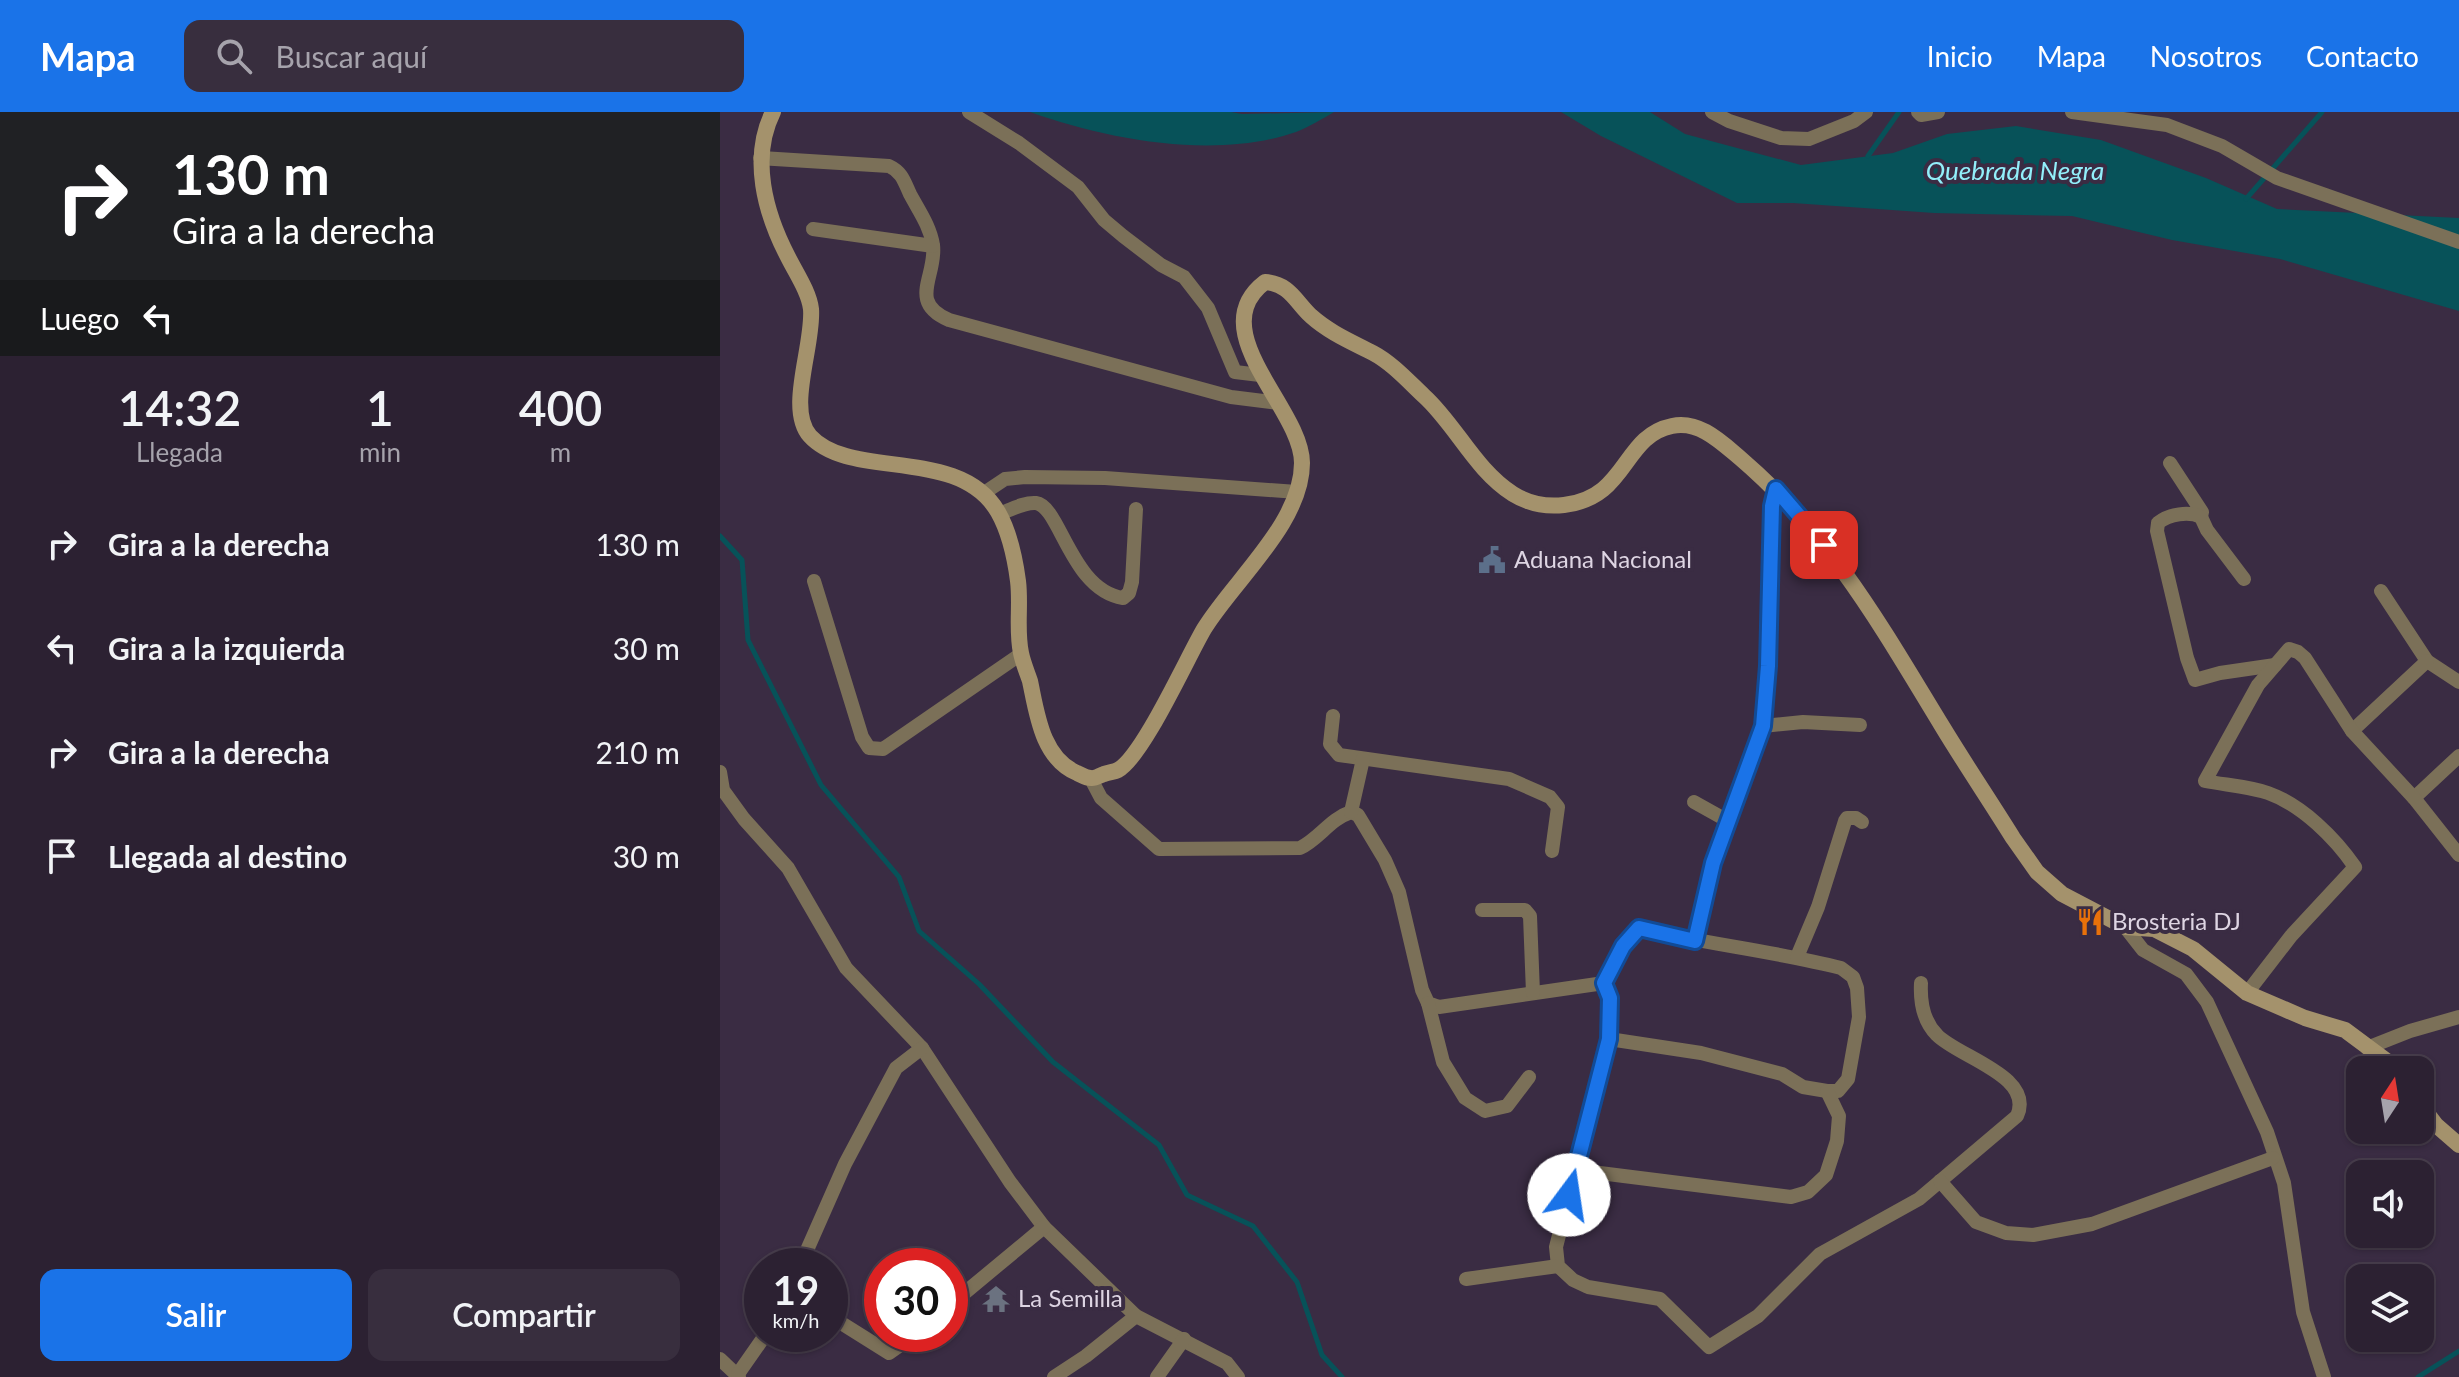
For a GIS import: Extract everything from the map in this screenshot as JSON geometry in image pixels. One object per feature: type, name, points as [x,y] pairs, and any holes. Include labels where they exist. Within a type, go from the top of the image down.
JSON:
[{"type":"main road","points":[[773,112],[765,129],[760,158],[775,232],[810,305],[811,330],[799,408],[802,423],[825,448],[938,472],[984,493],[999,514],[1012,547],[1018,584],[1021,654],[1043,735],[1053,754],[1068,769],[1091,779],[1118,770],[1136,753],[1206,626],[1283,521],[1297,492],[1301,482],[1302,458],[1295,433],[1260,375],[1248,346],[1244,318],[1255,290],[1265,282],[1278,283],[1293,294],[1311,315],[1339,336],[1387,363],[1426,398],[1491,476],[1513,494],[1536,505],[1575,504],[1599,494],[1610,486],[1633,452],[1651,434],[1672,425],[1704,430],[1776,489],[1800,514],[1858,588],[1950,739],[2037,872],[2062,894],[2125,927],[2154,929],[2193,949],[2247,993],[2305,1018],[2345,1030],[2379,1056]]},
{"type":"main road","points":[[2434,1122],[2459,1145]]},
{"type":"street","points":[[969,112],[1019,143],[1078,187],[1104,220],[1161,265],[1184,277],[1208,308],[1235,372],[1260,375]]},
{"type":"street","points":[[1712,112],[1729,121],[1781,138],[1809,139],[1859,115]]},
{"type":"street","points":[[1918,112],[1921,115],[1938,112]]},
{"type":"street","points":[[2072,112],[2167,125],[2222,146],[2277,178],[2459,242]]},
{"type":"street","points":[[760,158],[889,166],[898,170],[926,222],[933,246],[926,299],[935,314],[1231,397],[1279,403]]},
{"type":"street","points":[[813,229],[933,246]]},
{"type":"street","points":[[2170,463],[2202,512],[2207,530],[2244,579]]},
{"type":"street","points":[[984,493],[1005,479],[1025,477],[1105,478],[1297,492]]},
{"type":"street","points":[[1695,941],[1706,899],[1706,884],[1763,726],[1768,666],[1772,506],[1776,489]]},
{"type":"street","points":[[999,514],[1034,503],[1042,505],[1080,569],[1108,593],[1123,598],[1129,593],[1132,582],[1136,509]]},
{"type":"street","points":[[2201,517],[2195,514],[2166,517],[2158,523],[2157,531],[2195,680],[2235,670],[2275,665]]},
{"type":"street","points":[[814,581],[862,737],[869,748],[883,749],[1021,654]]},
{"type":"street","points":[[2381,591],[2427,661],[2459,682]]},
{"type":"street","points":[[2247,993],[2291,936],[2355,867],[2342,848],[2297,810],[2268,793],[2205,781],[2258,685],[2289,649],[2305,658],[2352,731],[2414,798],[2459,855]]},
{"type":"street","points":[[2352,731],[2427,661]]},
{"type":"street","points":[[1333,716],[1330,744],[1339,755],[1509,779],[1554,801],[1558,807],[1552,851]]},
{"type":"street","points":[[1763,726],[1803,722],[1860,725]]},
{"type":"street","points":[[2414,798],[2459,756]]},
{"type":"street","points":[[1351,812],[1363,759]]},
{"type":"street","points":[[720,772],[723,790],[744,819],[788,868],[846,968],[922,1048],[1010,1182],[1044,1227],[1136,1316],[1227,1363],[1238,1377]]},
{"type":"street","points":[[1091,779],[1101,798],[1159,849],[1300,848],[1310,843],[1331,822],[1351,812],[1358,815],[1399,892],[1443,1062],[1465,1098],[1485,1111],[1507,1106],[1529,1077]]},
{"type":"street","points":[[1694,802],[1728,821]]},
{"type":"street","points":[[1797,957],[1818,907],[1845,821],[1856,818],[1862,822]]},
{"type":"street","points":[[1482,910],[1525,910],[1530,916],[1533,993]]},
{"type":"street","points":[[2125,927],[2143,950],[2186,974],[2207,1002],[2267,1132],[2273,1158],[2284,1183],[2303,1312],[2324,1377]]},
{"type":"street","points":[[1609,1039],[1701,1053],[1782,1074],[1803,1087],[1827,1091],[1842,1088],[1848,1079],[1859,1017],[1857,988],[1853,977],[1841,968],[1639,928],[1623,946],[1604,983],[1610,998],[1609,1039],[1556,1247],[1558,1266],[1573,1280],[1588,1287],[1660,1299],[1709,1347],[1758,1316],[1820,1254],[1919,1199],[2017,1116],[2021,1102],[2018,1092],[1999,1074],[1945,1043],[1932,1029],[1921,1003],[1921,983]]},
{"type":"street","points":[[1428,1003],[1439,1007],[1604,983]]},
{"type":"street","points":[[2367,1048],[2459,1017]]},
{"type":"street","points":[[808,1248],[845,1164],[896,1068],[922,1048]]},
{"type":"street","points":[[1576,1170],[1791,1197],[1808,1192],[1826,1175],[1837,1141],[1839,1116],[1827,1091]]},
{"type":"street","points":[[1940,1181],[1976,1222],[2006,1233],[2033,1235],[2115,1217],[2273,1158]]},
{"type":"street","points":[[968,1290],[1044,1227]]},
{"type":"street","points":[[1466,1279],[1558,1266]]},
{"type":"street","points":[[1054,1377],[1136,1316]]},
{"type":"street","points":[[1157,1377],[1184,1339]]},
{"type":"street","points":[[720,1359],[738,1375],[754,1352]]},
{"type":"water","points":[[1030,112],[1334,112],[1296,132],[1265,140],[1231,145],[1197,145],[1128,138]]},
{"type":"water","name":"Quebrada Negra","points":[[1561,112],[1650,112],[1685,134],[1801,165],[1893,153],[1947,134],[2016,126],[2101,140],[2206,178],[2277,209],[2459,218],[2459,311],[2280,259],[2172,240],[2072,216],[1737,203],[1601,136]]},
{"type":"waterway","points":[[1868,156],[1899,112]]},
{"type":"waterway","points":[[2246,199],[2322,112]]},
{"type":"waterway","points":[[720,536],[742,560],[748,640],[821,785],[899,877],[919,931],[979,984],[1053,1062],[1159,1145],[1187,1195],[1253,1226],[1297,1282],[1322,1355],[1342,1377]]},
{"type":"waterway","points":[[2418,1377],[2459,1351]]},
{"type":"place","name":"Aduana Nacional","points":[[1492,560]]},
{"type":"place","name":"Brosteria DJ","points":[[2090,922]]},
{"type":"place","name":"La Semilla","points":[[996,1299]]},
{"type":"route","points":[[1569,1195],[1609,1039],[1610,998],[1604,983],[1623,946],[1639,928],[1695,941],[1706,899],[1706,884],[1763,726],[1768,666],[1772,506],[1776,489],[1824,545]]}]
